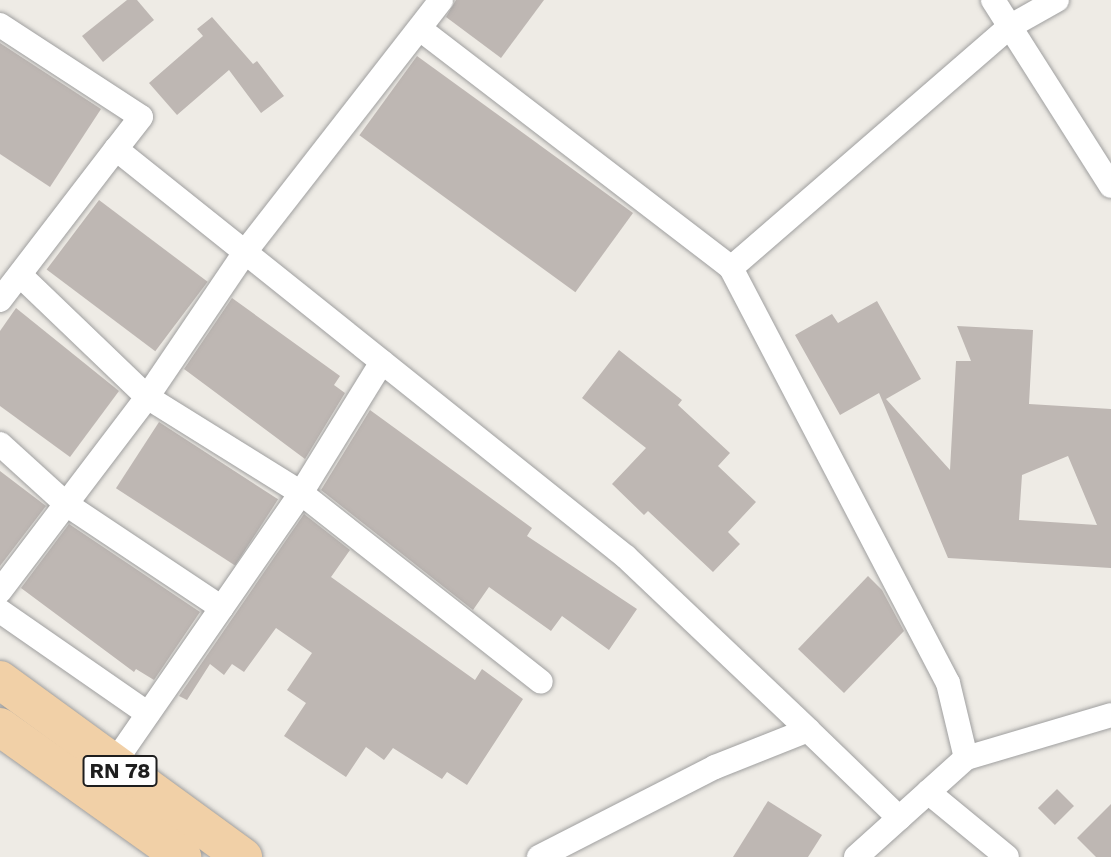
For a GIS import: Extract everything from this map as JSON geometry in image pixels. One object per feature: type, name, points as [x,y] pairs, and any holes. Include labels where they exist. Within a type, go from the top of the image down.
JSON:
[{"type":"main road","name":"RN 78","points":[[0,680],[112,766],[243,857]]},
{"type":"main road","name":"RN 78","points":[[0,727],[182,857]]},
{"type":"street","points":[[0,591],[147,397],[246,253],[441,0]]},
{"type":"street","points":[[993,0],[1111,186]]},
{"type":"street","points":[[731,268],[1009,27],[1057,0]]},
{"type":"street","points":[[0,25],[141,117],[0,300]]},
{"type":"street","points":[[420,29],[731,268],[948,683],[965,758]]},
{"type":"street","points":[[116,149],[626,557],[898,818]]},
{"type":"street","points":[[19,275],[147,397],[301,493],[541,682]]},
{"type":"street","points":[[112,766],[301,493],[382,362]]},
{"type":"street","points":[[0,444],[66,504],[222,608]]},
{"type":"street","points":[[0,611],[148,714]]},
{"type":"street","points":[[856,857],[965,758],[1111,715]]},
{"type":"street","points":[[539,857],[715,767],[808,730]]},
{"type":"street","points":[[928,792],[1007,857]]},
{"type":"building","points":[[127,0],[137,0],[154,20],[103,62],[82,36]]},
{"type":"building","points":[[456,0],[544,0],[501,58],[446,17]]},
{"type":"building","points":[[212,17],[253,64],[257,61],[284,96],[261,113],[229,70],[177,115],[149,83],[203,36],[197,29]]},
{"type":"building","points":[[0,43],[101,109],[50,187],[0,154]]},
{"type":"building","points":[[417,56],[633,213],[575,292],[359,135]]},
{"type":"building","points":[[99,200],[208,282],[155,351],[47,269]]},
{"type":"building","points":[[232,298],[340,376],[334,385],[345,393],[305,459],[184,369]]},
{"type":"building","points":[[877,301],[921,379],[886,399],[950,470],[956,361],[971,361],[957,326],[1033,330],[1029,404],[1111,409],[1111,568],[948,558],[879,393],[840,415],[795,335],[832,314],[838,323]],"holes":[[[1068,456],[1097,525],[1019,520],[1022,475]]]},
{"type":"building","points":[[16,308],[119,391],[70,457],[0,406],[0,331]]},
{"type":"building","points":[[619,350],[682,400],[678,405],[730,453],[718,466],[756,502],[728,532],[740,544],[713,572],[648,511],[644,515],[612,484],[646,448],[582,398]]},
{"type":"building","points":[[370,410],[532,528],[527,536],[637,609],[609,650],[562,616],[551,631],[489,587],[473,610],[321,490]]},
{"type":"building","points":[[159,422],[278,499],[235,566],[116,488]]},
{"type":"building","points":[[0,471],[46,506],[0,566]]},
{"type":"building","points":[[304,514],[350,550],[331,577],[475,680],[482,669],[523,699],[467,785],[447,772],[442,779],[393,748],[384,760],[366,747],[346,777],[284,736],[306,703],[287,690],[312,653],[276,628],[244,672],[232,664],[224,675],[210,664],[187,700],[179,696]]},
{"type":"building","points":[[69,524],[200,612],[154,680],[136,669],[134,672],[21,588]]},
{"type":"building","points":[[868,576],[882,590],[904,631],[844,693],[798,649]]},
{"type":"building","points":[[1057,789],[1074,806],[1055,825],[1038,808]]},
{"type":"building","points":[[768,801],[822,835],[808,857],[733,857]]},
{"type":"building","points":[[1111,804],[1111,857],[1096,857],[1077,838]]}]
